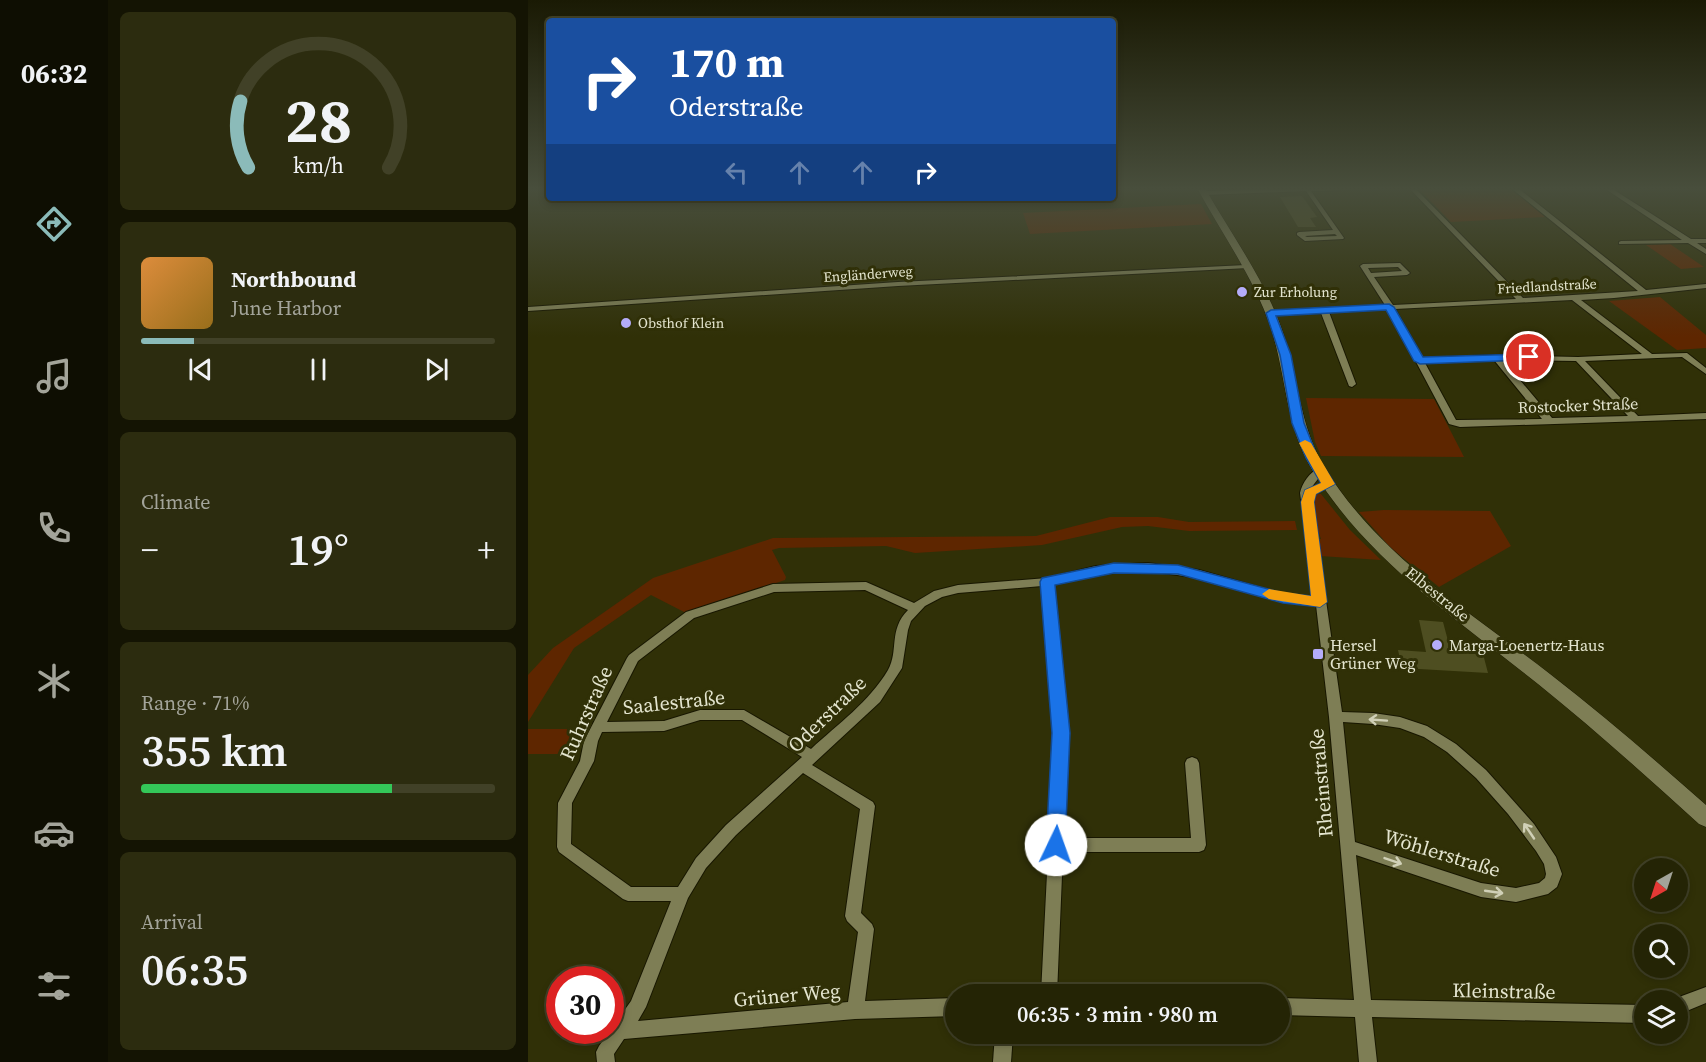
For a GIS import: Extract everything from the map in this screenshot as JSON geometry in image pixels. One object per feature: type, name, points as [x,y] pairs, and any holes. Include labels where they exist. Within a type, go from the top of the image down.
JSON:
[{"type":"main road","name":"Elbestraße","points":[[1230,238],[1271,313],[1285,355],[1298,423],[1306,445],[1324,478],[1383,548],[1629,749],[1706,818]]},
{"type":"street","points":[[1303,238],[1341,238]]},
{"type":"street","points":[[1460,238],[1522,301]]},
{"type":"street","points":[[1576,238],[1645,293]]},
{"type":"street","points":[[1682,238],[1706,252]]},
{"type":"street","points":[[1621,243],[1706,241]]},
{"type":"street","points":[[1368,275],[1407,273],[1400,265],[1362,267],[1389,307],[1420,361],[1496,357],[1578,359],[1684,356],[1706,372]]},
{"type":"street","name":"Engländerweg","points":[[528,309],[898,284],[1246,267]]},
{"type":"street","name":"Friedlandstraße","points":[[1271,313],[1574,298],[1706,286]]},
{"type":"street","points":[[1574,298],[1650,356]]},
{"type":"street","points":[[1324,310],[1352,384]]},
{"type":"street","points":[[1496,357],[1549,421]]},
{"type":"street","points":[[1578,359],[1635,418]]},
{"type":"street","name":"Rostocker Straße","points":[[1420,361],[1452,422],[1460,424],[1706,416]]},
{"type":"street","points":[[1307,502],[1310,492],[1324,478]]},
{"type":"street","name":"Rheinstraße","points":[[1324,478],[1305,488],[1304,494],[1307,502],[1336,717],[1368,1062]]},
{"type":"street","points":[[915,608],[943,592],[1047,582],[1096,570],[1125,567],[1168,569],[1199,574],[1283,598],[1320,602]]},
{"type":"street","points":[[1047,582],[1061,733],[1049,984]]},
{"type":"street","name":"Ruhrstraße","points":[[682,894],[628,894],[564,847],[566,802],[587,761],[591,741],[633,658],[690,615],[773,588],[866,586],[915,608]]},
{"type":"street","name":"Oderstraße","points":[[624,1028],[638,1007],[682,894],[701,863],[731,830],[875,699],[896,668],[902,630],[915,608]]},
{"type":"street","name":"Saalestraße","points":[[599,727],[664,726],[700,715],[744,715],[868,806],[853,916],[866,929],[855,1010]]},
{"type":"street","name":"Wöhlerstraße","points":[[1336,717],[1392,721],[1410,725],[1436,736],[1476,768],[1518,815],[1554,872],[1552,882],[1543,889],[1516,895],[1481,890],[1348,846]]},
{"type":"street","points":[[1056,845],[1199,845],[1192,763]]},
{"type":"street","points":[[1688,1002],[1706,995]]},
{"type":"street","name":"Grüner Weg","points":[[624,1031],[855,1010],[945,1007]]},
{"type":"street","points":[[1290,1007],[1362,1008]]},
{"type":"street","name":"Kleinstraße","points":[[1362,1008],[1634,1014]]},
{"type":"street","name":"Oderstraße","points":[[606,1062],[605,1052],[611,1044]]},
{"type":"street","points":[[1002,1062],[1003,1044]]},
{"type":"shaded area","points":[[1670,244],[1704,267],[1681,269],[1646,245]]},
{"type":"shaded area","points":[[1660,297],[1706,335],[1706,348],[1677,350],[1609,301]]},
{"type":"shaded area","points":[[1306,398],[1434,399],[1464,457],[1321,456],[1315,442]]},
{"type":"shaded area","points":[[1316,494],[1321,494],[1350,530],[1381,560],[1320,556],[1317,539],[1321,539],[1319,533],[1316,533],[1312,503]]},
{"type":"shaded area","points":[[1384,510],[1490,511],[1511,546],[1439,587],[1391,548],[1359,512]]},
{"type":"shaded area","points":[[1110,517],[1158,517],[1189,522],[1295,521],[1297,530],[1189,531],[1148,526],[1122,527],[1042,545],[915,553],[886,546],[779,548],[772,550],[786,577],[785,580],[686,613],[651,595],[574,648],[528,722],[528,675],[553,648],[653,578],[773,538],[1036,536]]},
{"type":"shaded area","points":[[528,729],[590,729],[576,754],[528,754]]},
{"type":"building","name":"Marga-Loenertz-Haus","points":[[1419,620],[1443,622],[1451,652],[1483,654],[1488,673],[1402,668],[1398,650],[1426,652]]},
{"type":"slow traffic","points":[[1269,594],[1320,602],[1307,502],[1310,492],[1328,484],[1305,443]]},
{"type":"place","name":"Zur Erholung","points":[[1242,292]]},
{"type":"place","name":"Obsthof Klein","points":[[626,323]]},
{"type":"place","name":"Marga-Loenertz-Haus","points":[[1437,645]]},
{"type":"place","name":"Hersel Grüner Weg","points":[[1318,654]]},
{"type":"route","points":[[1056,845],[1061,733],[1047,582],[1114,568],[1178,569],[1283,598],[1320,602],[1307,502],[1310,492],[1328,484],[1312,458],[1298,423],[1285,355],[1271,313],[1389,307],[1420,361],[1529,357]]}]
